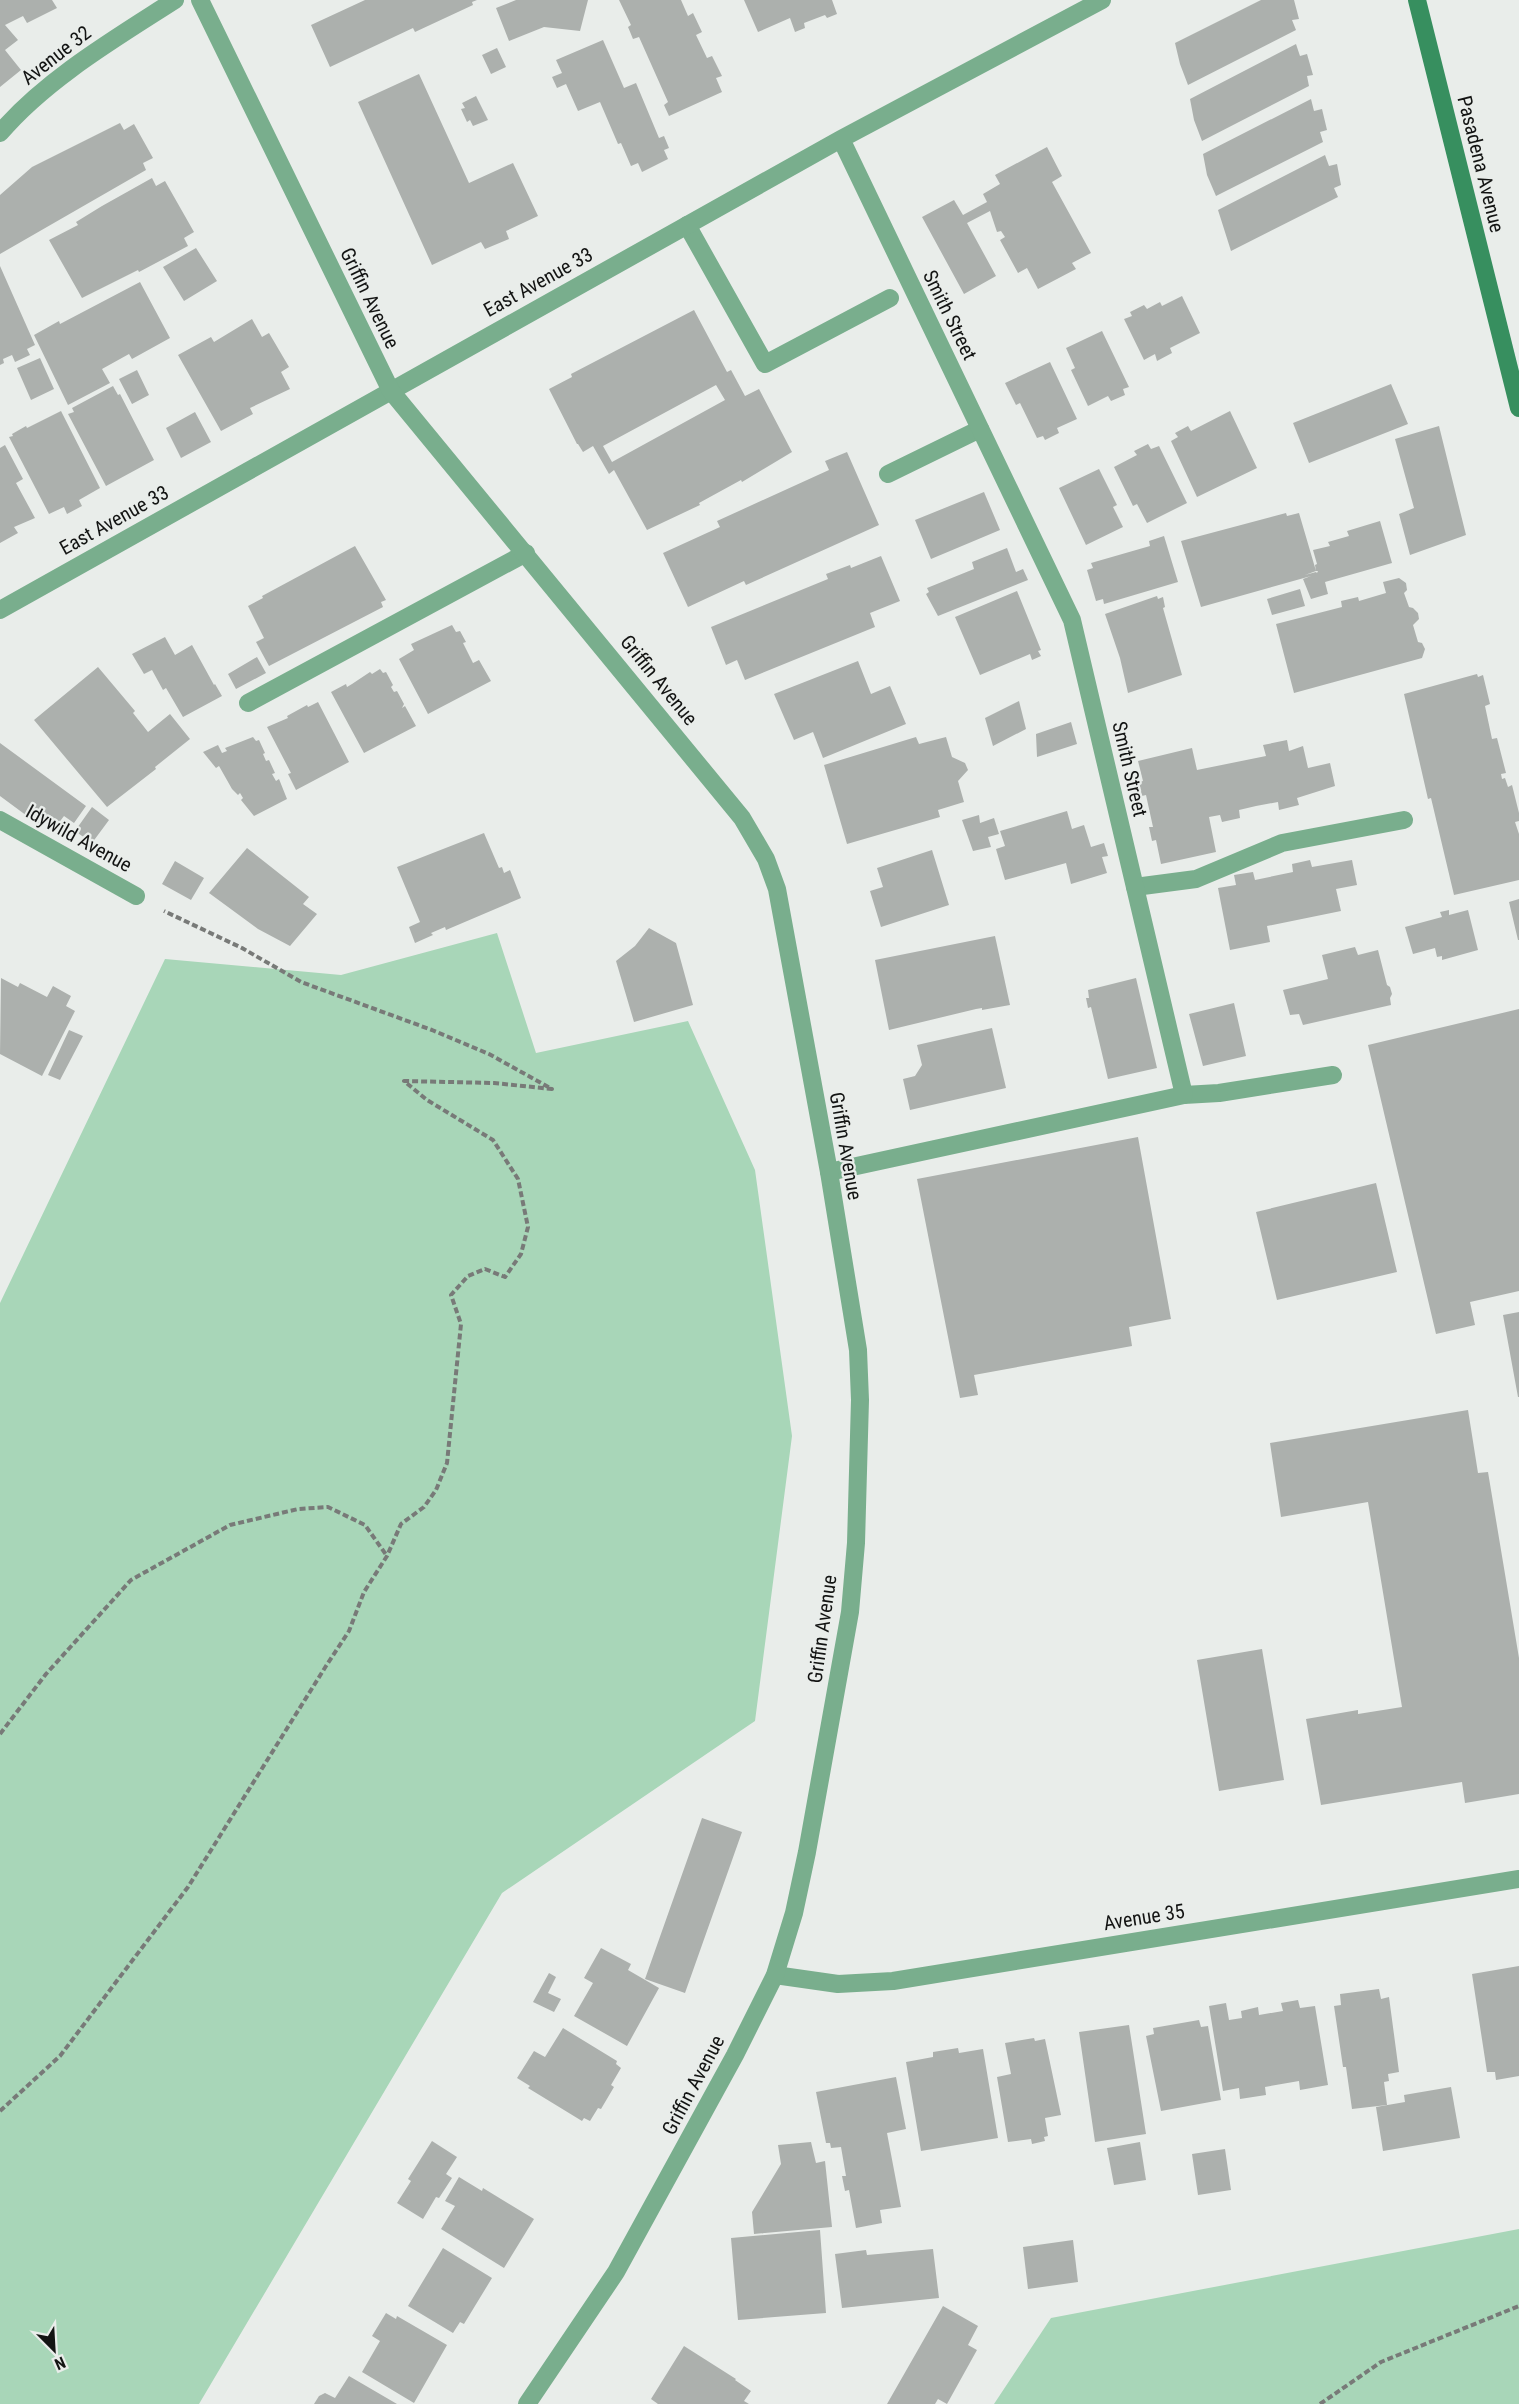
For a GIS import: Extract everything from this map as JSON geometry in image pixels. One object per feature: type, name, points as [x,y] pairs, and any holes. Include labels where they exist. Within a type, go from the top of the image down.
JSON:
[{"type":"main road","name":"Pasadena Avenue","points":[[1417,0],[1519,408]]},
{"type":"street","name":"Avenue 32","points":[[0,133],[14,116],[89,56],[176,0]]},
{"type":"street","name":"Griffin Avenue","points":[[200,0],[391,391],[742,818],[766,859],[777,889],[829,1172],[858,1350],[860,1400],[856,1543],[850,1612],[807,1852],[794,1913],[775,1975],[735,2055],[616,2271],[527,2404]]},
{"type":"street","name":"East Avenue 33","points":[[0,610],[841,139],[1101,0]]},
{"type":"street","name":"Smith Street","points":[[841,139],[1072,620],[1184,1095]]},
{"type":"street","points":[[687,225],[765,364],[890,298]]},
{"type":"street","points":[[888,474],[980,429]]},
{"type":"street","points":[[248,703],[526,553]]},
{"type":"street","name":"Idywild Avenue","points":[[0,820],[136,896]]},
{"type":"street","points":[[1135,887],[1196,879],[1282,843],[1404,820]]},
{"type":"street","points":[[829,1172],[1184,1095],[1219,1093],[1333,1075]]},
{"type":"street","name":"Avenue 35","points":[[775,1975],[838,1984],[893,1981],[1519,1879]]},
{"type":"path","points":[[0,2111],[60,2056],[188,1887],[349,1631],[364,1592],[387,1556],[401,1524],[424,1507],[436,1490],[447,1463],[461,1324],[451,1295],[468,1276],[485,1269],[505,1277],[522,1254],[528,1227],[518,1179],[493,1140],[427,1100],[404,1081],[494,1083],[552,1089],[489,1054],[432,1030],[301,982],[242,948],[172,916],[136,896]]},
{"type":"path","points":[[0,1734],[46,1674],[131,1580],[230,1525],[298,1509],[328,1507],[365,1525],[387,1556]]},
{"type":"path","points":[[1320,2404],[1381,2362],[1519,2306]]},
{"type":"green space","points":[[497,933],[536,1053],[688,1021],[755,1170],[792,1436],[755,1721],[502,1893],[199,2404],[0,2404],[0,1303],[165,959],[341,975]]},
{"type":"green space","points":[[1519,2229],[1519,2404],[994,2404],[1051,2318]]},
{"type":"building","points":[[0,0],[52,0],[57,8],[27,23],[23,16],[5,25],[18,40],[5,50],[21,70],[0,87]]},
{"type":"building","points":[[365,0],[477,0],[472,2],[473,5],[415,32],[413,28],[330,67],[311,25]]},
{"type":"building","points":[[516,0],[588,0],[580,31],[544,27],[509,41],[496,8]]},
{"type":"building","points":[[619,0],[681,0],[688,16],[693,13],[702,32],[696,35],[707,58],[712,56],[722,76],[716,78],[722,92],[669,116],[664,105],[668,102],[639,37],[633,39],[628,27],[631,25]]},
{"type":"building","points":[[744,0],[832,0],[837,14],[827,18],[825,15],[804,23],[805,28],[795,32],[790,18],[758,32]]},
{"type":"building","points":[[1261,0],[1294,0],[1299,19],[1292,20],[1296,30],[1188,85],[1175,43]]},
{"type":"building","points":[[603,40],[624,88],[636,83],[659,138],[664,136],[669,148],[664,150],[668,159],[642,172],[638,163],[631,166],[621,143],[618,144],[600,102],[578,111],[566,84],[557,88],[552,77],[562,73],[556,60]]},
{"type":"building","points":[[1296,44],[1300,56],[1307,54],[1313,75],[1307,76],[1309,86],[1202,141],[1194,120],[1190,99]]},
{"type":"building","points":[[497,48],[506,67],[491,74],[482,55]]},
{"type":"building","points":[[419,74],[469,183],[513,163],[538,216],[506,231],[509,239],[485,249],[481,242],[432,265],[358,102]]},
{"type":"building","points":[[476,96],[488,120],[473,126],[470,120],[467,122],[461,109],[465,108],[462,103]]},
{"type":"building","points":[[1311,99],[1314,111],[1322,109],[1327,130],[1320,132],[1323,142],[1216,196],[1207,175],[1203,154]]},
{"type":"building","points":[[120,123],[124,130],[134,124],[153,158],[143,163],[146,170],[0,254],[0,195],[32,167]]},
{"type":"building","points":[[1047,147],[1062,176],[1052,182],[1091,253],[1072,263],[1076,269],[1038,289],[1027,268],[1018,273],[1000,240],[1005,237],[1001,231],[997,232],[990,211],[967,223],[996,276],[964,294],[922,217],[954,200],[963,215],[987,202],[983,194],[1000,184],[995,175]]},
{"type":"building","points":[[1325,155],[1329,166],[1337,164],[1341,185],[1334,188],[1338,197],[1231,251],[1218,210]]},
{"type":"building","points":[[152,178],[156,186],[165,181],[194,232],[184,238],[188,246],[82,298],[49,240],[78,225],[76,222]]},
{"type":"building","points":[[196,248],[217,281],[184,301],[163,267]]},
{"type":"building","points":[[0,266],[35,345],[27,349],[30,355],[15,362],[12,355],[3,359],[4,363],[0,365]]},
{"type":"building","points":[[140,282],[170,338],[132,359],[129,354],[102,369],[110,383],[68,405],[34,335]]},
{"type":"building","points":[[1182,296],[1200,333],[1170,348],[1172,353],[1157,361],[1155,354],[1144,360],[1124,319],[1132,316],[1130,312],[1144,305],[1147,309],[1160,302],[1162,306]]},
{"type":"building","points":[[694,310],[727,372],[731,370],[745,396],[759,389],[792,452],[742,482],[741,480],[699,503],[700,505],[647,530],[614,470],[609,474],[593,446],[583,452],[577,444],[549,389],[572,377],[571,374]],"holes":[[[716,385],[725,400],[612,462],[603,446]]]},
{"type":"building","points":[[252,319],[262,337],[269,333],[289,367],[281,372],[290,389],[250,408],[253,414],[221,431],[178,355],[211,337],[214,342]]},
{"type":"building","points":[[1102,331],[1129,387],[1123,389],[1125,395],[1111,401],[1108,396],[1088,406],[1071,370],[1075,368],[1066,348]]},
{"type":"building","points":[[40,358],[54,389],[31,400],[17,368]]},
{"type":"building","points":[[1050,362],[1077,419],[1057,428],[1059,433],[1045,440],[1043,436],[1037,438],[1020,403],[1016,405],[1005,383]]},
{"type":"building","points":[[137,370],[149,395],[132,404],[119,379]]},
{"type":"building","points":[[1391,384],[1408,424],[1309,463],[1293,423]]},
{"type":"building","points":[[113,386],[118,395],[120,394],[154,460],[106,486],[68,414],[74,412],[72,408]]},
{"type":"building","points":[[61,411],[100,488],[79,500],[82,506],[67,514],[64,507],[49,514],[9,437],[26,426],[27,428]]},
{"type":"building","points":[[1230,411],[1257,468],[1197,497],[1171,441],[1178,437],[1175,433],[1188,426],[1191,431]]},
{"type":"building","points":[[195,412],[211,442],[181,458],[166,428]]},
{"type":"building","points":[[1439,426],[1466,535],[1410,555],[1399,514],[1414,508],[1395,439]]},
{"type":"building","points":[[1148,444],[1151,449],[1159,446],[1187,503],[1147,523],[1137,504],[1133,506],[1114,467],[1137,455],[1134,451]]},
{"type":"building","points":[[5,445],[23,479],[16,483],[35,518],[14,527],[18,533],[0,543],[0,448]]},
{"type":"building","points":[[847,452],[879,525],[746,585],[744,581],[688,607],[663,553],[720,527],[717,521],[829,470],[825,461]]},
{"type":"building","points":[[1099,469],[1117,505],[1113,507],[1123,527],[1086,545],[1059,488]]},
{"type":"building","points":[[984,492],[1000,530],[931,559],[915,520]]},
{"type":"building","points":[[1286,513],[1287,516],[1299,513],[1316,571],[1315,565],[1317,564],[1313,550],[1330,546],[1328,542],[1349,536],[1347,531],[1380,521],[1392,563],[1325,582],[1328,594],[1311,599],[1303,579],[1311,576],[1201,607],[1181,541]]},
{"type":"building","points":[[1164,536],[1178,582],[1104,604],[1103,599],[1096,601],[1087,570],[1093,568],[1091,563],[1150,546],[1149,541]]},
{"type":"building","points":[[355,546],[386,600],[381,602],[383,607],[269,666],[256,642],[264,638],[248,606],[263,598],[262,596]]},
{"type":"building","points":[[1007,548],[1016,572],[1023,569],[1028,580],[938,616],[926,594],[929,592],[927,588],[974,569],[972,562]]},
{"type":"building","points":[[881,556],[900,601],[870,613],[875,627],[745,680],[737,660],[726,665],[711,627],[828,579],[826,574],[850,565],[851,568]]},
{"type":"building","points":[[1399,578],[1406,583],[1407,590],[1404,593],[1409,607],[1418,613],[1419,619],[1413,625],[1418,642],[1422,643],[1425,649],[1422,658],[1294,693],[1276,624],[1342,607],[1341,601],[1358,597],[1359,601],[1386,593],[1383,582]]},
{"type":"building","points":[[1300,589],[1305,606],[1272,615],[1267,599]]},
{"type":"building","points":[[1017,591],[1041,650],[1038,651],[1041,656],[1032,660],[1030,654],[980,675],[955,617]]},
{"type":"building","points":[[1157,596],[1158,599],[1163,597],[1165,607],[1163,608],[1182,675],[1128,693],[1120,658],[1105,614]]},
{"type":"building","points":[[452,625],[456,632],[460,631],[473,663],[479,660],[491,681],[428,714],[399,659],[414,650],[411,644]]},
{"type":"building","points":[[165,637],[175,655],[192,645],[222,696],[183,717],[166,688],[163,690],[152,670],[144,674],[132,654]]},
{"type":"building","points":[[257,657],[266,673],[236,689],[228,674]]},
{"type":"building","points":[[858,661],[871,694],[890,686],[906,724],[823,758],[813,732],[794,740],[774,694]]},
{"type":"building","points":[[98,667],[135,711],[133,713],[148,732],[170,714],[190,739],[107,807],[34,720]]},
{"type":"building","points":[[380,669],[383,673],[386,672],[393,685],[391,687],[394,692],[397,691],[404,704],[402,708],[405,706],[416,726],[364,753],[331,692],[346,684],[347,687],[370,672],[372,674]]},
{"type":"building","points":[[1477,674],[1478,677],[1483,675],[1490,704],[1485,706],[1492,739],[1497,738],[1506,773],[1501,774],[1502,779],[1505,778],[1508,787],[1512,785],[1519,813],[1519,821],[1515,822],[1519,834],[1519,880],[1454,895],[1431,798],[1428,799],[1404,694]]},
{"type":"building","points":[[1019,701],[1026,729],[993,746],[985,718]]},
{"type":"building","points":[[318,702],[349,762],[296,790],[288,774],[291,773],[267,727],[288,718],[287,716],[307,705],[308,707]]},
{"type":"building","points":[[1071,722],[1077,744],[1037,757],[1036,734]]},
{"type":"building","points":[[253,737],[256,741],[259,740],[266,761],[269,760],[275,773],[272,774],[276,781],[279,779],[287,799],[254,816],[241,800],[243,798],[240,793],[238,795],[232,789],[219,766],[216,768],[203,752],[218,745],[222,753],[227,751],[225,748]]},
{"type":"building","points":[[916,737],[919,744],[946,737],[952,757],[965,763],[968,770],[958,781],[964,802],[938,810],[940,817],[847,844],[824,765]]},
{"type":"building","points":[[1287,740],[1289,751],[1303,746],[1308,768],[1330,763],[1335,786],[1297,798],[1299,805],[1279,810],[1278,802],[1239,810],[1240,818],[1222,822],[1220,815],[1209,817],[1216,852],[1161,864],[1156,840],[1152,841],[1149,827],[1153,827],[1146,795],[1142,796],[1139,782],[1143,781],[1138,761],[1192,748],[1197,770],[1266,756],[1263,745]]},
{"type":"building","points":[[0,743],[86,806],[74,823],[64,816],[54,829],[46,823],[42,827],[0,796]]},
{"type":"building","points":[[92,807],[109,820],[92,843],[75,831]]},
{"type":"building","points":[[1067,811],[1072,829],[1084,825],[1091,847],[1104,843],[1108,856],[1102,857],[1107,873],[1071,884],[1066,863],[1005,880],[996,849],[1005,846],[1000,831]]},
{"type":"building","points":[[979,815],[980,823],[994,818],[999,834],[988,837],[991,847],[973,851],[962,820]]},
{"type":"building","points":[[484,833],[499,868],[502,867],[504,873],[510,870],[521,898],[446,930],[445,927],[415,943],[409,927],[420,922],[397,867]]},
{"type":"building","points":[[247,848],[309,897],[303,904],[317,914],[290,946],[258,929],[209,893]]},
{"type":"building","points":[[932,850],[949,905],[881,927],[870,891],[883,887],[877,868]]},
{"type":"building","points":[[1310,860],[1312,867],[1352,860],[1357,885],[1336,889],[1341,911],[1267,926],[1270,942],[1230,950],[1218,888],[1236,885],[1234,875],[1253,872],[1255,880],[1293,872],[1292,864]]},
{"type":"building","points":[[175,861],[204,878],[191,900],[162,884]]},
{"type":"building","points":[[1519,899],[1519,940],[1518,940],[1509,902]]},
{"type":"building","points":[[1449,910],[1449,915],[1468,910],[1478,950],[1442,960],[1442,956],[1437,957],[1435,948],[1413,954],[1405,927],[1442,917],[1440,912]]},
{"type":"building","points":[[649,928],[676,943],[693,1005],[634,1022],[616,961],[635,946]]},
{"type":"building","points":[[995,936],[1010,1005],[976,1009],[889,1030],[875,960]]},
{"type":"building","points":[[1355,947],[1358,955],[1378,950],[1387,985],[1392,994],[1391,1005],[1303,1025],[1299,1014],[1290,1015],[1283,990],[1328,979],[1322,955]]},
{"type":"building","points":[[1,978],[18,987],[20,983],[47,997],[53,986],[71,996],[66,1006],[75,1011],[42,1076],[0,1054]]},
{"type":"building","points":[[1136,978],[1157,1068],[1108,1079],[1091,1007],[1088,1008],[1086,998],[1089,998],[1088,990]]},
{"type":"building","points":[[1234,1003],[1246,1056],[1203,1066],[1189,1014]]},
{"type":"building","points":[[1519,1009],[1519,1291],[1470,1302],[1475,1325],[1436,1334],[1368,1045]]},
{"type":"building","points":[[992,1028],[1006,1088],[910,1110],[903,1079],[915,1076],[922,1065],[917,1045]]},
{"type":"building","points":[[69,1030],[83,1036],[60,1080],[48,1075]]},
{"type":"building","points":[[1138,1137],[1171,1319],[1129,1327],[1132,1346],[974,1375],[978,1395],[960,1398],[917,1179]]},
{"type":"building","points":[[1376,1183],[1397,1272],[1277,1300],[1256,1212]]},
{"type":"building","points":[[1519,1312],[1519,1397],[1518,1397],[1503,1315]]},
{"type":"building","points":[[1468,1410],[1478,1473],[1488,1472],[1519,1658],[1519,1794],[1465,1803],[1462,1782],[1321,1805],[1306,1719],[1358,1710],[1358,1714],[1402,1707],[1368,1502],[1281,1517],[1270,1443]]},
{"type":"building","points":[[1262,1649],[1284,1780],[1219,1791],[1197,1660]]},
{"type":"building","points":[[702,1818],[742,1832],[685,1993],[645,1979]]},
{"type":"building","points":[[601,1948],[631,1964],[628,1970],[659,1988],[627,2046],[574,2016],[593,1983],[584,1978]]},
{"type":"building","points":[[1519,1966],[1519,2076],[1496,2080],[1495,2072],[1487,2072],[1472,1974]]},
{"type":"building","points":[[549,1973],[556,1977],[548,1993],[561,1999],[554,2012],[533,2002]]},
{"type":"building","points":[[1379,1989],[1381,1999],[1389,1997],[1399,2072],[1388,2074],[1389,2081],[1384,2082],[1387,2105],[1352,2109],[1334,2006],[1341,2005],[1340,1994]]},
{"type":"building","points":[[1298,2000],[1300,2008],[1315,2006],[1328,2085],[1300,2090],[1299,2081],[1265,2087],[1266,2095],[1240,2099],[1239,2088],[1223,2091],[1209,2006],[1226,2003],[1229,2020],[1242,2018],[1241,2011],[1258,2007],[1259,2015],[1283,2011],[1281,2003]]},
{"type":"building","points":[[1199,2020],[1201,2027],[1208,2026],[1221,2100],[1161,2111],[1146,2036],[1154,2034],[1153,2028]]},
{"type":"building","points":[[1129,2025],[1146,2134],[1095,2142],[1079,2032]]},
{"type":"building","points":[[563,2028],[617,2061],[616,2064],[621,2068],[611,2085],[614,2087],[601,2109],[598,2108],[590,2121],[584,2118],[582,2121],[528,2088],[530,2086],[517,2078],[534,2051],[545,2057]]},
{"type":"building","points":[[1034,2038],[1035,2041],[1045,2039],[1061,2115],[1045,2118],[1048,2136],[1044,2137],[1045,2141],[1032,2144],[1031,2139],[1008,2142],[997,2077],[1011,2074],[1005,2043]]},
{"type":"building","points":[[958,2048],[959,2053],[983,2049],[998,2138],[921,2151],[906,2062],[933,2057],[933,2052]]},
{"type":"building","points":[[896,2077],[906,2129],[887,2133],[901,2207],[880,2210],[882,2223],[856,2228],[849,2190],[845,2191],[842,2176],[846,2176],[841,2147],[831,2148],[830,2143],[826,2143],[816,2092]]},
{"type":"building","points":[[1451,2087],[1460,2138],[1383,2151],[1376,2107],[1405,2102],[1404,2095]]},
{"type":"building","points":[[432,2141],[457,2157],[446,2174],[452,2178],[439,2198],[436,2197],[423,2219],[397,2203],[411,2181],[408,2179]]},
{"type":"building","points":[[811,2142],[816,2163],[825,2161],[832,2227],[754,2234],[752,2212],[781,2164],[778,2145]]},
{"type":"building","points":[[1140,2142],[1146,2180],[1114,2185],[1107,2148]]},
{"type":"building","points":[[1225,2149],[1231,2190],[1198,2195],[1192,2154]]},
{"type":"building","points":[[459,2177],[482,2191],[483,2188],[534,2219],[504,2268],[441,2229],[455,2206],[445,2201]]},
{"type":"building","points":[[820,2230],[826,2313],[738,2320],[731,2238]]},
{"type":"building","points":[[1073,2240],[1078,2282],[1028,2289],[1023,2247]]},
{"type":"building","points":[[443,2248],[492,2278],[464,2324],[460,2322],[453,2333],[408,2306]]},
{"type":"building","points":[[933,2249],[939,2298],[842,2308],[835,2254],[866,2250],[867,2255]]},
{"type":"building","points":[[943,2306],[978,2326],[968,2345],[977,2350],[947,2404],[938,2399],[935,2404],[887,2404]]},
{"type":"building","points":[[386,2313],[396,2319],[397,2316],[447,2345],[414,2403],[362,2372],[380,2341],[372,2336]]},
{"type":"building","points":[[684,2346],[751,2391],[744,2401],[749,2404],[658,2404],[651,2399]]},
{"type":"building","points":[[349,2376],[397,2404],[314,2404],[319,2396],[325,2393],[335,2398]]}]
